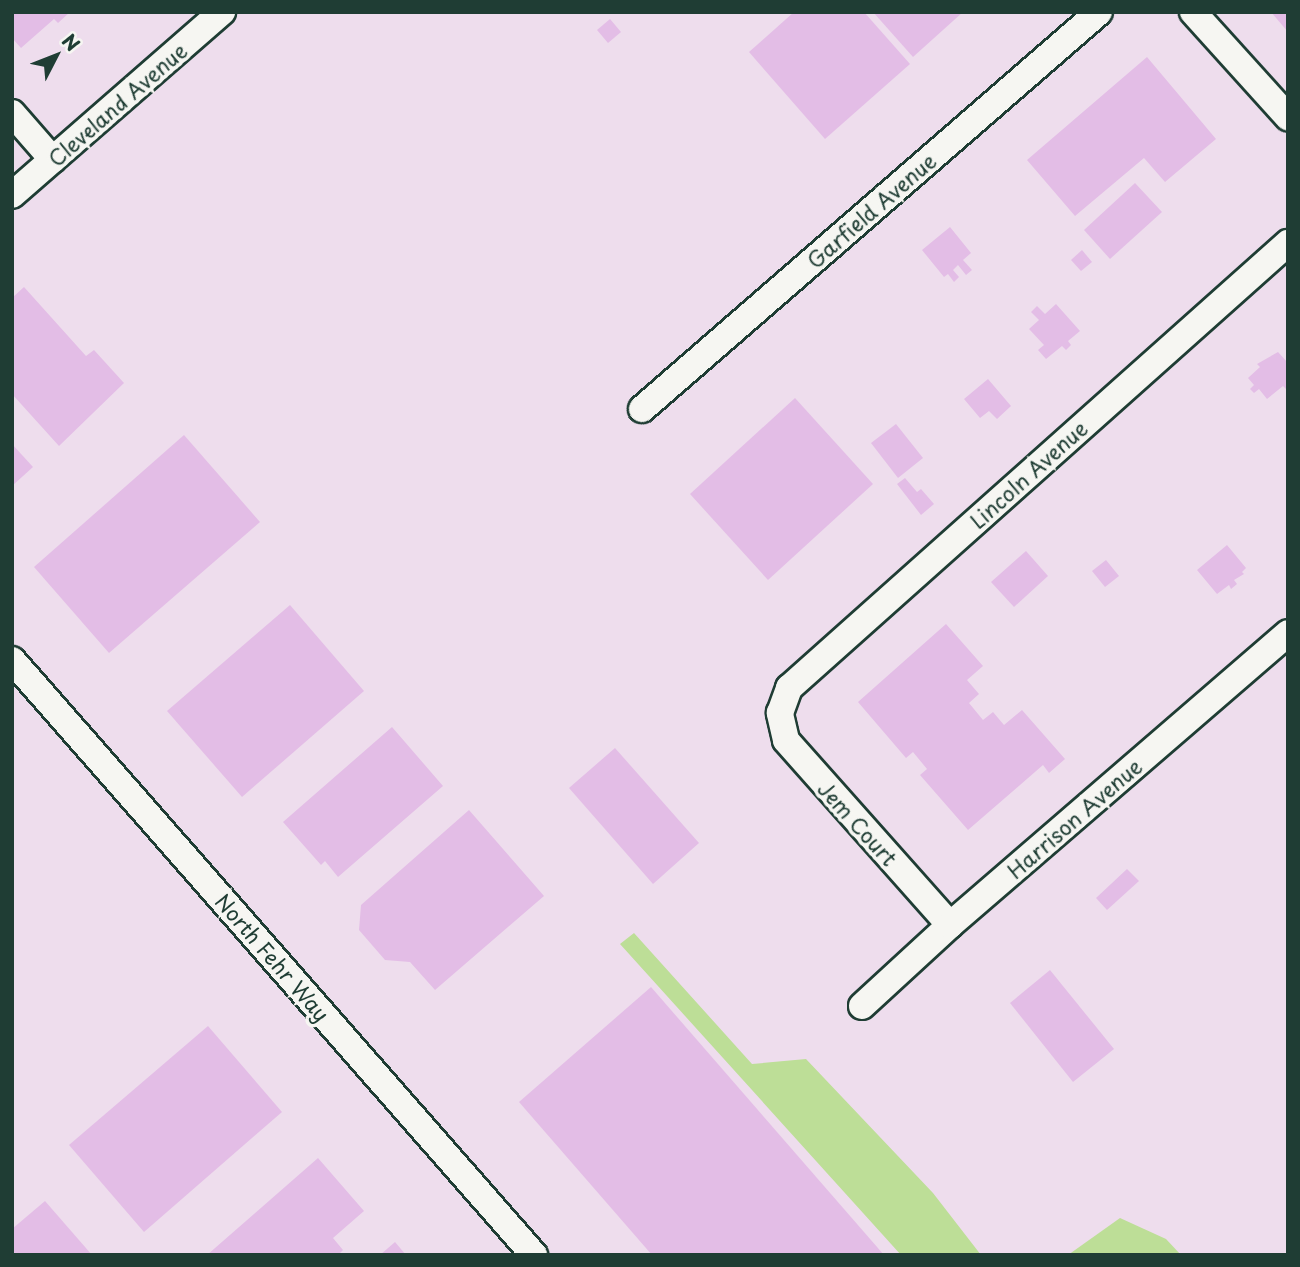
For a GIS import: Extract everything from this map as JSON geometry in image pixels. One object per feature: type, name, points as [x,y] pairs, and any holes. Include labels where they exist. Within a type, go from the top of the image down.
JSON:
[{"type":"street","name":"Cleveland Avenue","points":[[12,195],[222,12]]},
{"type":"street","name":"Garfield Avenue","points":[[642,409],[1100,12]]},
{"type":"street","points":[[1194,12],[1288,117]]},
{"type":"street","points":[[12,113],[53,160]]},
{"type":"street","name":"Lincoln Avenue","points":[[780,713],[789,688],[1288,243]]},
{"type":"street","name":"Harrison Avenue","points":[[862,1006],[950,925],[1288,633]]},
{"type":"street","name":"North Fehr Way","points":[[12,660],[534,1255]]},
{"type":"street","name":"Jem Court","points":[[780,713],[786,740],[950,925]]},
{"type":"shaded area","points":[[12,12],[1288,12],[1288,1255],[12,1255]]},
{"type":"green space","points":[[634,933],[752,1064],[806,1059],[933,1193],[981,1255],[901,1255],[620,944]]},
{"type":"green space","points":[[1120,1218],[1166,1239],[1181,1255],[1068,1255]]},
{"type":"building","points":[[12,12],[70,12],[58,23],[54,19],[21,48],[12,38]]},
{"type":"building","points":[[794,12],[864,12],[910,64],[825,139],[749,52]]},
{"type":"building","points":[[873,12],[963,12],[913,57]]},
{"type":"building","points":[[1271,12],[1288,12],[1288,32]]},
{"type":"building","points":[[610,19],[621,32],[608,43],[597,30]]},
{"type":"building","points":[[1147,57],[1216,139],[1165,182],[1144,158],[1075,216],[1027,160]]},
{"type":"building","points":[[1135,183],[1162,212],[1110,259],[1084,230]]},
{"type":"building","points":[[950,227],[971,253],[963,260],[972,270],[966,275],[958,265],[953,270],[959,277],[954,282],[948,274],[944,277],[922,250]]},
{"type":"building","points":[[1082,250],[1092,262],[1081,271],[1071,260]]},
{"type":"building","points":[[24,287],[86,356],[94,350],[124,383],[59,446],[12,394],[12,298]]},
{"type":"building","points":[[1056,304],[1080,331],[1068,341],[1071,345],[1066,350],[1062,346],[1046,359],[1038,350],[1044,345],[1029,329],[1039,320],[1031,312],[1037,306],[1045,314]]},
{"type":"building","points":[[1278,352],[1288,363],[1288,391],[1283,386],[1267,399],[1259,389],[1254,393],[1250,389],[1254,385],[1248,378],[1260,367],[1257,364]]},
{"type":"building","points":[[988,379],[1011,406],[997,419],[989,411],[980,418],[964,399]]},
{"type":"building","points":[[795,398],[873,484],[768,580],[690,494]]},
{"type":"building","points":[[896,424],[923,458],[898,478],[871,443]]},
{"type":"building","points":[[184,435],[260,522],[109,653],[34,567]]},
{"type":"building","points":[[12,444],[33,467],[12,486]]},
{"type":"building","points":[[905,478],[917,492],[921,489],[934,504],[921,515],[897,484]]},
{"type":"building","points":[[1227,545],[1246,568],[1242,572],[1244,574],[1234,580],[1237,584],[1231,589],[1229,585],[1217,594],[1197,570]]},
{"type":"building","points":[[1026,551],[1048,576],[1014,607],[991,582]]},
{"type":"building","points":[[1106,560],[1119,576],[1105,587],[1092,571]]},
{"type":"building","points":[[290,605],[364,691],[242,797],[167,711]]},
{"type":"building","points":[[946,624],[983,666],[967,680],[979,694],[969,703],[983,720],[993,712],[1004,725],[1022,710],[1065,759],[1049,773],[1043,765],[968,830],[920,775],[927,769],[913,752],[906,758],[858,702]]},
{"type":"building","points":[[392,727],[443,786],[338,877],[325,861],[321,865],[283,822]]},
{"type":"building","points":[[615,748],[699,843],[653,884],[569,788]]},
{"type":"building","points":[[469,810],[544,896],[435,990],[410,962],[385,960],[359,930],[361,905]]},
{"type":"building","points":[[1127,869],[1139,881],[1107,910],[1096,898]]},
{"type":"building","points":[[1050,970],[1114,1049],[1073,1082],[1010,1003]]},
{"type":"building","points":[[651,987],[884,1255],[652,1255],[519,1102]]},
{"type":"building","points":[[208,1026],[282,1112],[144,1232],[69,1145]]},
{"type":"building","points":[[318,1158],[364,1211],[333,1238],[343,1250],[338,1255],[207,1255]]},
{"type":"building","points":[[45,1201],[92,1255],[12,1255],[12,1229]]},
{"type":"building","points":[[395,1242],[406,1255],[380,1255]]}]
